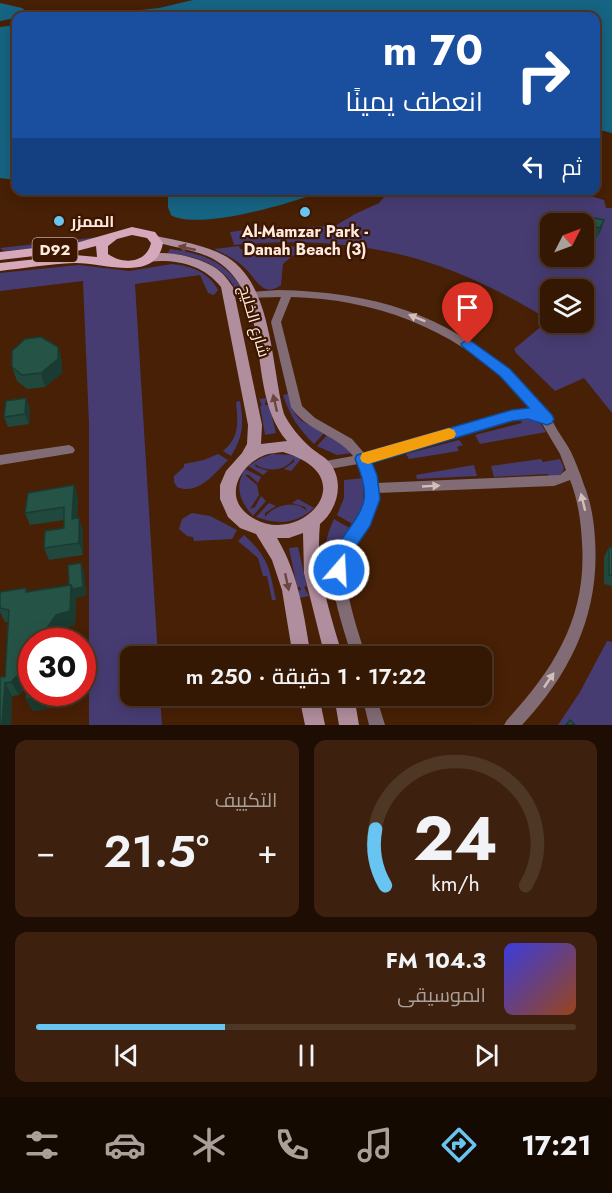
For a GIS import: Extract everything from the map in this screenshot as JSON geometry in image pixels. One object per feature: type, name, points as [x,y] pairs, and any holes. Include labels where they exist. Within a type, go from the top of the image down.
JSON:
[{"type":"main road","points":[[137,231],[156,239],[156,251],[149,258],[129,265],[109,262],[101,251],[109,238],[122,232],[137,231]]},
{"type":"main road","name":"D92","points":[[0,256],[77,247],[109,238]]},
{"type":"main road","name":"شارع الخليج","points":[[156,239],[204,252],[223,260],[244,279],[264,345],[276,411],[285,430],[306,452]]},
{"type":"main road","name":"شارع الخليج","points":[[149,258],[183,259],[203,265],[224,282],[231,298],[255,425],[254,444],[249,454]]},
{"type":"main road","name":"D92","points":[[0,267],[75,259],[109,262]]},
{"type":"main road","points":[[231,298],[250,295]]},
{"type":"main road","points":[[262,530],[288,531],[312,522],[324,511],[332,491],[331,480],[324,465],[306,452],[283,446],[271,447],[249,454],[232,471],[227,491],[229,500],[240,518],[262,530],[271,540],[282,562],[300,646]]},
{"type":"main road","points":[[312,522],[309,544],[311,567],[331,646]]},
{"type":"main road","points":[[311,706],[315,725]]},
{"type":"main road","points":[[346,706],[349,725]]},
{"type":"street","points":[[287,294],[276,322],[297,407],[304,416],[345,439],[362,459],[372,488],[369,510],[344,550],[339,570],[356,646]]},
{"type":"street","points":[[250,295],[287,294],[356,300],[401,312],[438,328],[488,358],[520,388],[547,419],[574,471],[586,514],[590,540],[586,598],[571,641],[551,679],[530,707],[512,725]]},
{"type":"street","points":[[324,465],[362,459],[512,415],[528,414],[547,419]]},
{"type":"street","points":[[0,460],[69,450]]},
{"type":"street","points":[[372,488],[554,481],[563,479],[574,471]]},
{"type":"street","points":[[372,706],[377,725]]},
{"type":"shaded area","points":[[390,195],[587,195],[604,200],[606,208],[612,208],[612,413],[584,378],[555,391],[514,349],[540,327],[540,333],[594,333],[594,279],[540,279],[540,315],[473,279],[398,254],[320,243],[279,242],[234,245],[230,232],[262,228],[335,226]]},
{"type":"shaded area","points":[[99,237],[68,245],[4,251],[0,248]]},
{"type":"shaded area","points":[[239,246],[240,249],[304,246],[308,250],[292,256],[283,264],[281,285],[269,290],[260,285],[244,267],[214,249]]},
{"type":"shaded area","points":[[170,249],[212,260],[236,279],[242,289],[236,290],[224,274],[207,263],[188,256],[168,253]]},
{"type":"shaded area","points":[[172,264],[186,266],[204,274],[218,290],[214,295],[208,293],[200,275],[135,284],[157,646],[120,646],[120,706],[161,706],[162,725],[89,725],[89,706],[96,706],[96,628],[89,628],[89,424],[83,281],[0,291],[0,273],[79,265],[129,271]]},
{"type":"shaded area","points":[[288,394],[293,410],[300,419],[326,431],[314,444],[292,416],[283,395]]},
{"type":"shaded area","points":[[266,398],[265,405],[269,405],[276,433],[265,435],[260,406],[262,405],[259,399]]},
{"type":"shaded area","points":[[240,401],[242,430],[231,456],[223,451],[235,435],[237,429],[236,402]]},
{"type":"shaded area","points":[[525,417],[540,423],[546,432],[480,444],[475,435],[522,423],[519,418]]},
{"type":"shaded area","points":[[329,433],[352,453],[337,455],[317,446]]},
{"type":"shaded area","points":[[459,440],[463,445],[457,447],[459,451],[409,459],[406,454]]},
{"type":"shaded area","points":[[218,454],[228,460],[206,482],[192,488],[177,487],[174,476],[184,467],[184,464],[204,460]]},
{"type":"shaded area","points":[[272,454],[302,458],[291,471],[284,469],[294,462],[294,458],[286,466],[276,469],[265,469],[255,464],[256,467],[268,471],[263,475],[248,466]]},
{"type":"shaded area","points":[[541,459],[543,462],[560,459],[564,468],[562,473],[550,477],[548,474],[494,477],[491,466]]},
{"type":"shaded area","points":[[474,465],[477,476],[417,479],[416,475]]},
{"type":"shaded area","points":[[245,469],[261,477],[258,483],[249,475],[245,475],[257,485],[259,495],[250,509],[255,507],[261,496],[266,501],[253,516],[240,494],[240,482]]},
{"type":"shaded area","points":[[364,478],[363,506],[354,525],[337,515],[344,498],[344,480]]},
{"type":"shaded area","points":[[298,499],[314,508],[301,517],[287,522],[256,517],[269,503],[276,506],[265,513],[265,517],[274,509],[291,504],[307,511],[305,507],[292,503]]},
{"type":"shaded area","points":[[192,513],[210,516],[237,530],[232,539],[194,541],[193,537],[187,536],[179,529],[182,519]]},
{"type":"shaded area","points":[[334,519],[351,529],[335,556],[333,570],[335,587],[328,588],[325,553]]},
{"type":"shaded area","points":[[244,535],[259,550],[267,564],[276,600],[272,600],[267,576],[263,576],[258,558],[238,541]]},
{"type":"shaded area","points":[[298,547],[307,586],[304,587],[309,596],[299,598],[298,591],[301,590],[297,587],[289,548]]},
{"type":"shaded area","points":[[607,641],[612,642],[612,725],[558,725],[580,692]]},
{"type":"water","points":[[193,0],[612,0],[612,133],[600,130],[600,12],[122,12],[159,8]]},
{"type":"water","points":[[0,3],[22,8],[27,12],[12,12],[12,19],[0,21]]},
{"type":"water","points":[[12,26],[12,180],[0,178],[0,27]]},
{"type":"water","points":[[168,195],[310,195],[246,214],[202,220],[184,219],[171,215]]},
{"type":"building","points":[[594,220],[604,220],[600,228],[594,226]]},
{"type":"building","points":[[41,337],[58,347],[58,359],[41,373],[22,375],[12,367],[12,351],[25,339]]},
{"type":"building","points":[[26,398],[25,414],[4,417],[6,401]]},
{"type":"building","points":[[74,485],[72,519],[79,518],[79,543],[44,548],[45,531],[64,528],[64,507],[25,513],[28,493]]},
{"type":"building","points":[[609,547],[612,548],[612,576],[609,575]]},
{"type":"building","points":[[81,563],[83,587],[73,589],[69,585],[68,565]]},
{"type":"building","points":[[71,585],[70,611],[56,615],[47,628],[18,628],[18,675],[11,682],[5,683],[2,724],[0,724],[0,677],[5,677],[9,610],[0,608],[0,592],[26,588],[26,592]]},
{"type":"slow traffic","points":[[368,458],[449,434]]},
{"type":"place","name":"Al-Mamzar Park - Danah Beach (3)","points":[[305,212]]},
{"type":"place","name":"الممزر","points":[[59,221]]},
{"type":"route","points":[[339,570],[344,550],[364,521],[372,499],[369,475],[362,459],[512,415],[528,414],[547,419],[505,373],[468,344]]}]
